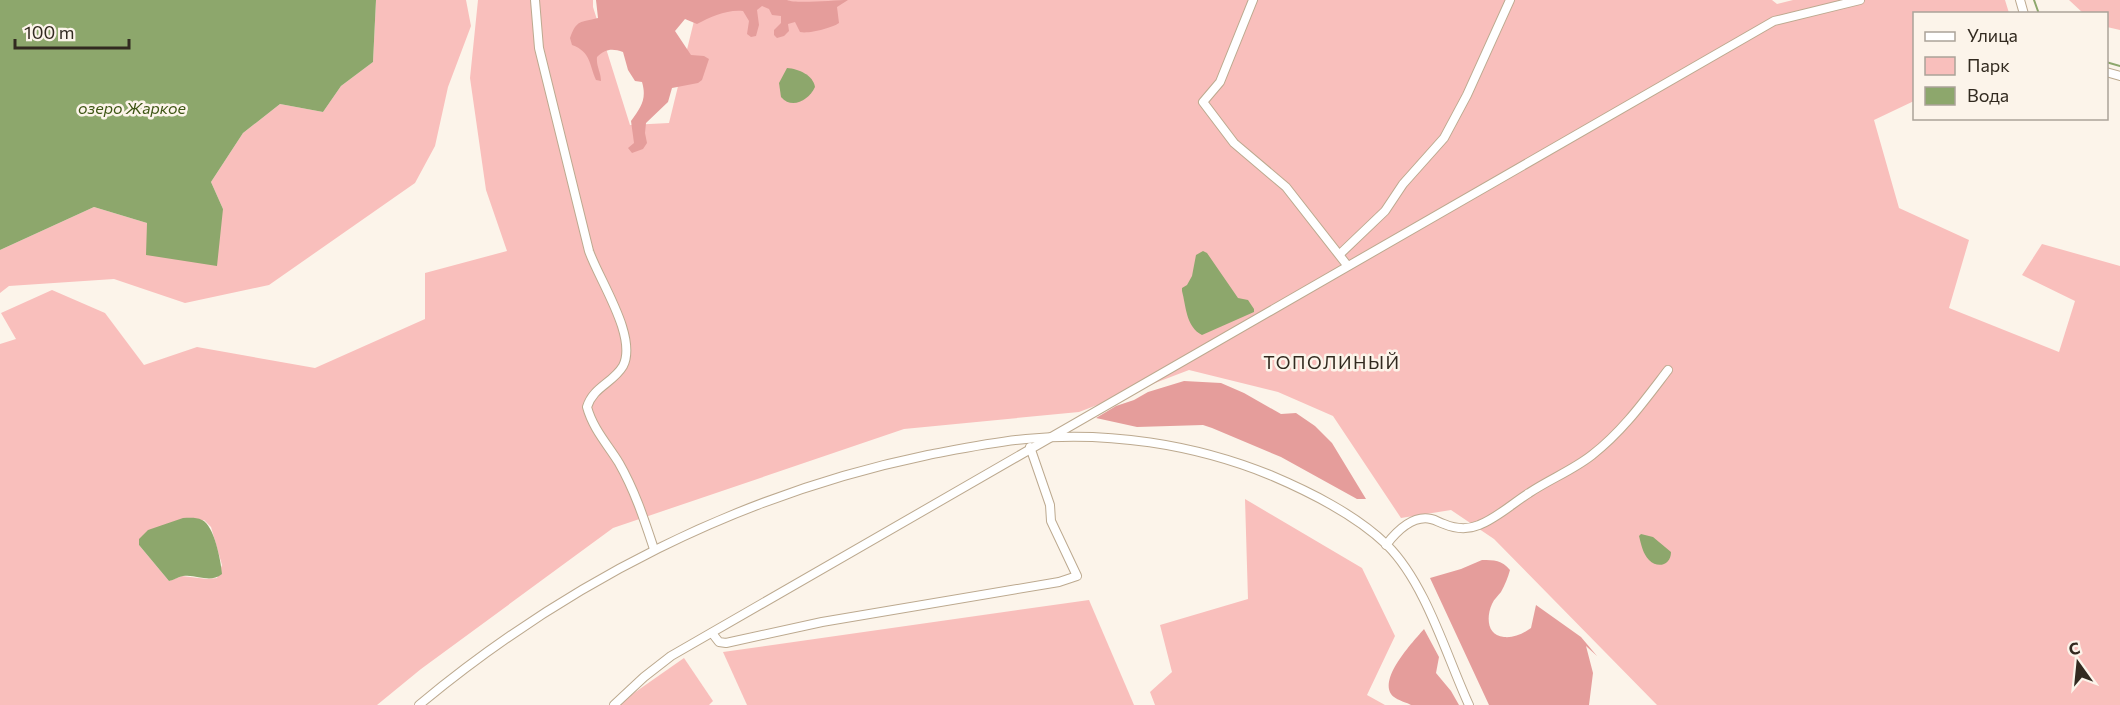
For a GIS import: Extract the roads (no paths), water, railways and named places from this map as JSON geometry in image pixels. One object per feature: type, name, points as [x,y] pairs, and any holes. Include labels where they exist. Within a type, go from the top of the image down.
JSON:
[{"type":"street","points":[[535,0],[538,48],[586,240],[595,269],[621,320],[625,336],[624,365],[595,391],[586,407],[598,433],[619,463],[633,491],[654,549]]},
{"type":"street","points":[[1253,0],[1222,78],[1203,102],[1234,143],[1286,187],[1347,266]]},
{"type":"street","points":[[1340,254],[1384,211],[1403,184],[1444,138],[1510,0]]},
{"type":"street","points":[[614,705],[671,656],[1476,194],[1616,110],[1774,21],[1860,0]]},
{"type":"street","points":[[1386,545],[1396,532],[1414,520],[1422,518],[1432,519],[1451,527],[1467,529],[1481,524],[1556,476],[1578,466],[1624,427],[1668,370]]},
{"type":"street","points":[[419,705],[522,628],[573,594],[654,549],[721,518],[781,495],[899,461],[1000,441],[1052,437],[1152,443],[1222,458],[1253,468],[1312,495],[1362,525],[1386,545],[1413,581],[1469,705]]},
{"type":"street","points":[[712,633],[719,642],[726,643],[822,622],[1059,582],[1077,576],[1052,521],[1046,493],[1028,438]]},
{"type":"water","name":"озеро Жаркое","points":[[0,0],[376,0],[373,62],[341,86],[323,112],[280,104],[243,133],[211,182],[223,209],[217,266],[146,255],[147,223],[94,207],[0,250]]},
{"type":"water","points":[[787,68],[805,73],[814,83],[815,87],[812,92],[800,102],[790,103],[781,97],[779,83]]},
{"type":"water","points":[[1203,251],[1207,253],[1238,298],[1248,300],[1254,312],[1202,335],[1190,322],[1182,288],[1187,285],[1192,276],[1196,255]]},
{"type":"water","points":[[183,518],[197,518],[206,523],[216,544],[222,574],[213,578],[183,576],[169,581],[139,545],[139,539],[148,530]]},
{"type":"water","points":[[1641,534],[1653,537],[1671,552],[1666,563],[1660,565],[1649,560],[1641,546],[1639,536]]},
{"type":"waterway","points":[[2034,0],[2038,12]]},
{"type":"waterway","points":[[2108,63],[2120,66]]},
{"type":"district","name":"ТОПОЛИНЫЙ","points":[[1332,362]]}]
